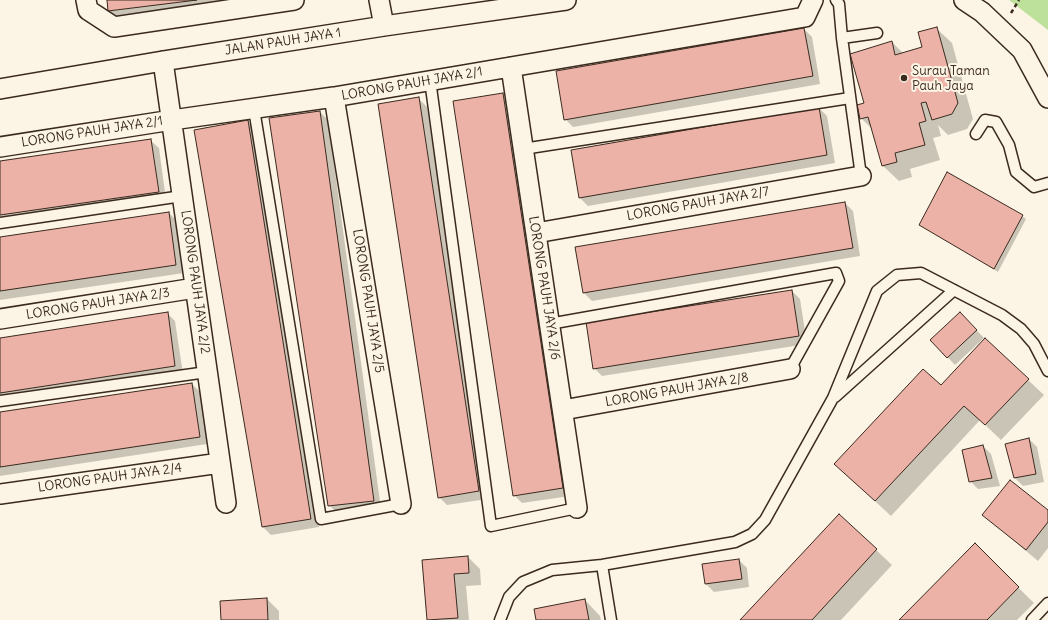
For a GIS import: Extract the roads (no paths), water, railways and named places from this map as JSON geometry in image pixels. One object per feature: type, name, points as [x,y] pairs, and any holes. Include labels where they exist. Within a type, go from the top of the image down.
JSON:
[{"type":"street","points":[[86,0],[88,10],[114,27],[294,0]]},
{"type":"street","points":[[379,0],[384,26]]},
{"type":"street","name":"JALAN PAUH JAYA 1","points":[[0,89],[163,61],[384,26],[566,0]]},
{"type":"street","name":"LORONG PAUH JAYA 2/1","points":[[0,147],[172,120],[334,97],[805,17],[813,0]]},
{"type":"street","points":[[964,0],[982,12],[1022,50],[1048,98]]},
{"type":"street","name":"LORONG PAUH JAYA 2/2","points":[[163,61],[226,503]]},
{"type":"street","name":"LORONG PAUH JAYA 2/6","points":[[511,67],[578,508]]},
{"type":"street","name":"LORONG PAUH JAYA 2/5","points":[[334,97],[401,504]]},
{"type":"street","name":"LORONG PAUH JAYA 2/7","points":[[536,232],[861,176]]},
{"type":"street","name":"LORONG PAUH JAYA 2/3","points":[[0,319],[195,288]]},
{"type":"street","name":"LORONG PAUH JAYA 2/8","points":[[563,410],[790,369]]},
{"type":"street","name":"LORONG PAUH JAYA 2/4","points":[[0,494],[220,463]]},
{"type":"lane","points":[[836,0],[839,4],[842,38],[861,176]]},
{"type":"lane","points":[[842,38],[877,33]]},
{"type":"lane","points":[[430,80],[491,526],[578,508]]},
{"type":"lane","points":[[523,149],[850,98]]},
{"type":"lane","points":[[254,109],[321,519],[401,504]]},
{"type":"lane","points":[[976,134],[985,120],[996,122],[1008,145],[1016,172],[1034,187],[1048,183]]},
{"type":"lane","points":[[0,223],[182,196]]},
{"type":"lane","points":[[550,324],[836,273],[839,281],[790,369]]},
{"type":"lane","points":[[500,620],[509,597],[523,582],[552,570],[602,565],[735,542],[752,534],[765,520],[833,398],[877,291],[897,275],[922,273],[1002,315],[1021,329],[1034,344],[1048,371]]},
{"type":"lane","points":[[833,398],[954,290]]},
{"type":"lane","points":[[0,401],[207,372]]},
{"type":"lane","points":[[602,565],[611,620]]},
{"type":"lane","points":[[1032,620],[1048,604]]},
{"type":"place","name":"Surau Taman Pauh Jaya","points":[[904,78]]}]
